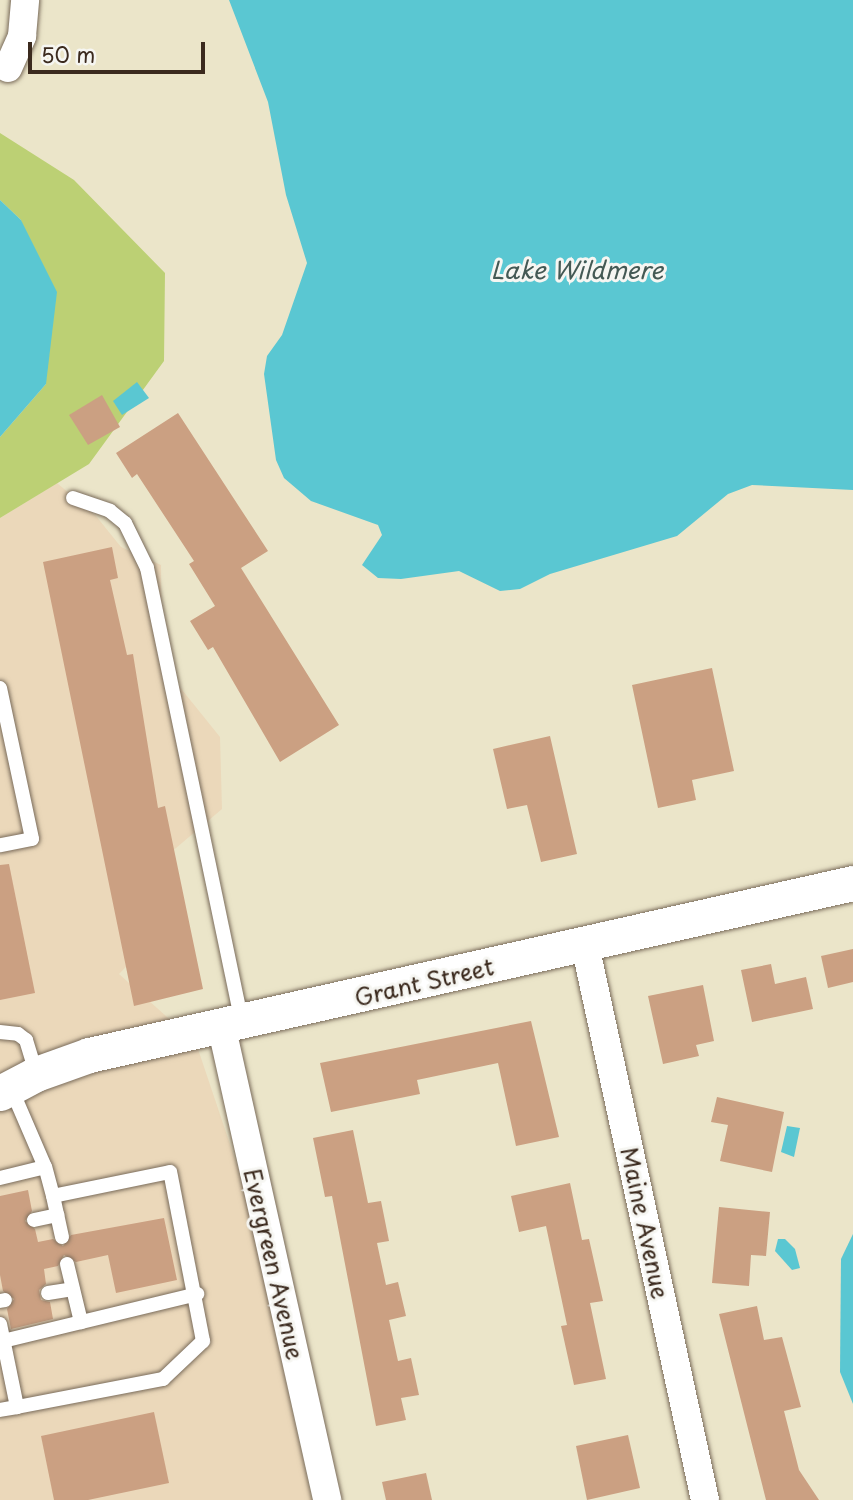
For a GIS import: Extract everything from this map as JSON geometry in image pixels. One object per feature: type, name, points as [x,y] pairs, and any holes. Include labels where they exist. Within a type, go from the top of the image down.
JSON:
[{"type":"street","points":[[9,68],[23,36],[25,0]]},
{"type":"street","name":"Grant Street","points":[[16,1084],[89,1055],[232,1026],[853,883]]},
{"type":"street","name":"Maine Avenue","points":[[585,945],[705,1500]]},
{"type":"street","name":"Evergreen Avenue","points":[[232,1026],[327,1500]]},
{"type":"lane","points":[[73,498],[110,511],[125,523],[147,568],[232,1026]]},
{"type":"lane","points":[[0,688],[32,839],[0,845]]},
{"type":"lane","points":[[0,1032],[19,1034],[26,1040],[16,1084],[45,1167],[62,1237]]},
{"type":"lane","points":[[0,1178],[45,1167]]},
{"type":"lane","points":[[0,1410],[163,1379],[203,1341],[197,1294],[170,1172],[52,1196]]},
{"type":"lane","points":[[33,1220],[57,1215]]},
{"type":"lane","points":[[68,1264],[81,1322]]},
{"type":"lane","points":[[48,1293],[73,1289]]},
{"type":"lane","points":[[4,1341],[197,1294]]},
{"type":"lane","points":[[0,1324],[17,1407]]},
{"type":"shaded area","points":[[57,483],[96,516],[121,547],[161,565],[162,665],[220,737],[222,809],[156,865],[185,907],[119,974],[176,1025],[0,1079],[0,518]]},
{"type":"shaded area","points":[[197,1046],[241,1177],[312,1500],[0,1500],[0,1107],[41,1085]]},
{"type":"green space","points":[[0,133],[74,180],[165,273],[164,361],[89,464],[0,518],[0,437],[46,384],[21,220],[0,200]]},
{"type":"water","name":"Lake Wildmere","points":[[229,0],[853,0],[853,490],[752,485],[728,494],[677,536],[550,574],[520,589],[500,591],[459,571],[401,579],[378,578],[362,565],[382,535],[378,525],[311,501],[284,478],[276,460],[264,374],[267,356],[282,335],[307,263],[286,195],[268,102]]},
{"type":"water","points":[[0,200],[21,220],[57,292],[46,384],[0,437]]},
{"type":"water","points":[[137,382],[149,398],[122,415],[113,401]]},
{"type":"water","points":[[787,1126],[800,1128],[794,1157],[781,1152]]},
{"type":"water","points":[[853,1234],[853,1404],[840,1372],[841,1259]]},
{"type":"water","points":[[778,1239],[785,1239],[795,1249],[800,1268],[792,1270],[775,1251]]},
{"type":"building","points":[[102,395],[120,427],[88,445],[69,415]]},
{"type":"building","points":[[178,413],[268,551],[241,568],[339,725],[280,762],[213,647],[208,650],[190,621],[215,606],[189,564],[194,561],[137,474],[132,478],[116,453]]},
{"type":"building","points":[[112,547],[118,578],[110,580],[127,655],[133,654],[158,808],[165,806],[203,989],[134,1006],[43,562]]},
{"type":"building","points":[[712,668],[734,771],[692,780],[696,800],[658,808],[632,685]]},
{"type":"building","points":[[550,736],[577,854],[541,862],[527,805],[507,809],[493,749]]},
{"type":"building","points":[[9,864],[35,993],[0,1000],[0,865]]},
{"type":"building","points":[[853,949],[853,982],[828,988],[821,956]]},
{"type":"building","points":[[771,964],[775,984],[806,977],[813,1009],[752,1022],[741,970]]},
{"type":"building","points":[[703,985],[714,1041],[696,1045],[699,1056],[663,1064],[648,996]]},
{"type":"building","points":[[531,1021],[559,1137],[516,1146],[498,1063],[417,1080],[420,1094],[331,1112],[320,1063]]},
{"type":"building","points":[[717,1097],[784,1112],[772,1172],[720,1161],[728,1125],[711,1122]]},
{"type":"building","points":[[353,1130],[368,1203],[381,1201],[389,1241],[377,1243],[386,1285],[398,1282],[406,1316],[389,1320],[398,1361],[411,1358],[419,1395],[401,1398],[406,1420],[376,1426],[332,1196],[325,1197],[313,1138]]},
{"type":"building","points":[[570,1183],[582,1240],[589,1239],[603,1301],[590,1303],[606,1379],[574,1385],[561,1326],[567,1325],[546,1226],[519,1232],[511,1196]]},
{"type":"building","points":[[28,1190],[32,1211],[25,1221],[35,1229],[38,1242],[53,1239],[63,1246],[71,1235],[164,1218],[177,1280],[116,1293],[108,1255],[76,1262],[64,1255],[58,1266],[44,1269],[46,1284],[39,1290],[41,1300],[50,1302],[53,1319],[11,1329],[7,1309],[14,1299],[3,1291],[0,1275],[0,1196]]},
{"type":"building","points":[[719,1207],[770,1212],[766,1256],[751,1255],[749,1286],[712,1283]]},
{"type":"building","points":[[757,1306],[764,1340],[782,1337],[801,1407],[784,1411],[799,1470],[819,1500],[766,1500],[719,1314]]},
{"type":"building","points":[[154,1412],[169,1483],[88,1500],[54,1500],[41,1436]]},
{"type":"building","points":[[628,1435],[640,1488],[587,1500],[576,1446]]},
{"type":"building","points":[[426,1473],[432,1500],[386,1500],[382,1482]]}]
